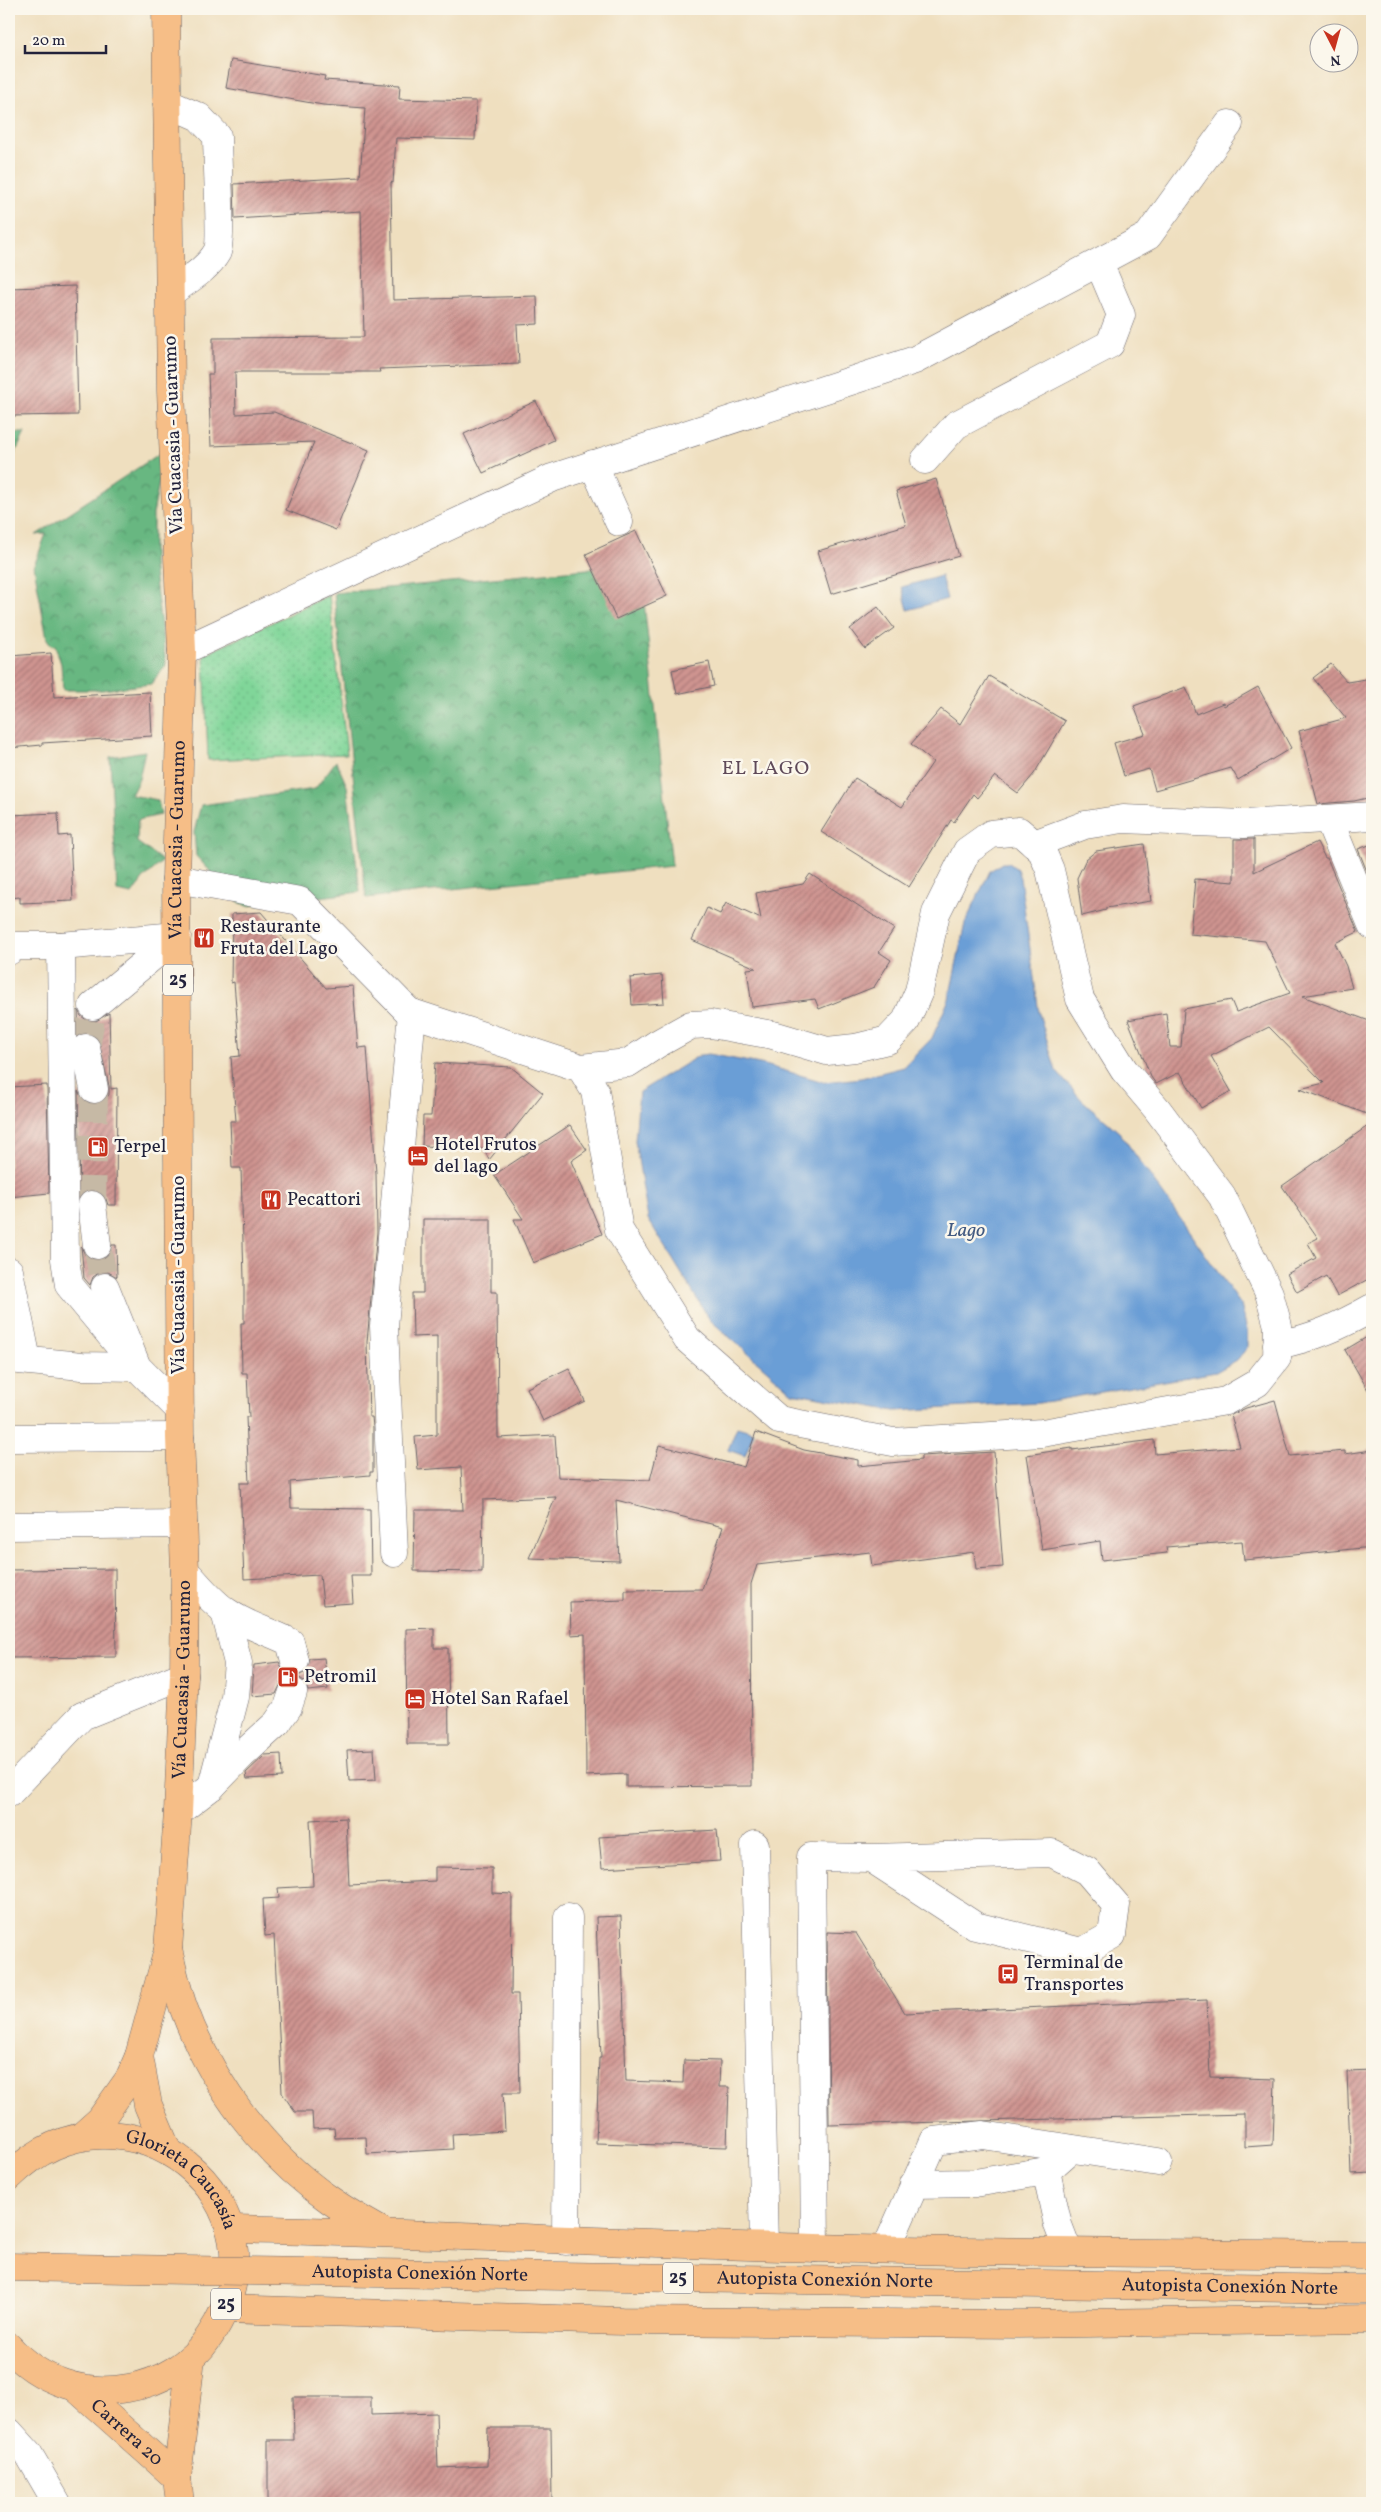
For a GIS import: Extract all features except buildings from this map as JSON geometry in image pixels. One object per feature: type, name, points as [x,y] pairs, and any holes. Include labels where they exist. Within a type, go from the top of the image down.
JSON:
[{"type":"main road","name":"Vía Cuacasia - Guarumo","points":[[82,2136],[100,2120],[116,2100],[129,2079],[139,2056],[168,1950],[178,1812],[184,1675],[185,1571],[180,1437],[176,879],[182,651],[172,391],[166,9]]},
{"type":"main road","points":[[168,1950],[184,2009],[209,2065],[242,2116],[283,2162],[330,2200],[382,2232]]},
{"type":"main road","name":"Vía Cuacasia - Guarumo","points":[[139,2056],[148,2105],[167,2150]]},
{"type":"main road","name":"Glorieta Caucasía","points":[[9,2177],[30,2158],[55,2145],[82,2136],[99,2134],[134,2138],[167,2150],[199,2175],[212,2191],[230,2229],[233,2265],[232,2282],[225,2308],[205,2343],[191,2358],[175,2370],[137,2387],[116,2390],[75,2387],[53,2380],[33,2369],[9,2347]]},
{"type":"main road","points":[[230,2229],[382,2232],[566,2241],[886,2250],[1372,2255]]},
{"type":"main road","name":"Autopista Conexión Norte","points":[[9,2267],[1372,2289]]},
{"type":"main road","points":[[225,2308],[622,2321],[1018,2324],[1372,2319]]},
{"type":"main road","name":"Carrera 20","points":[[178,2491],[191,2358]]},
{"type":"main road","name":"Carrera 20","points":[[75,2387],[178,2491]]},
{"type":"street","points":[[167,103],[199,117],[217,136],[220,234],[218,251],[203,269],[170,293]]},
{"type":"street","points":[[182,651],[552,478],[915,360],[1148,236],[1229,124]]},
{"type":"street","points":[[925,460],[956,425],[1110,344],[1121,315],[1099,263]]},
{"type":"street","points":[[593,464],[619,522]]},
{"type":"street","points":[[1034,844],[1084,825],[1123,820],[1244,824],[1372,816]]},
{"type":"street","points":[[1329,820],[1372,925]]},
{"type":"street","points":[[176,879],[300,900],[412,1013],[581,1068],[628,1063],[691,1025],[711,1024],[772,1035],[827,1051],[855,1048],[888,1040],[906,1021],[919,991],[936,913],[967,851],[991,834],[1019,831],[1042,851],[1050,870],[1080,999],[1124,1070],[1158,1109],[1222,1196],[1269,1293],[1278,1326],[1277,1358],[1257,1383],[1226,1401],[1042,1433],[894,1442],[779,1420],[687,1339],[619,1230],[595,1091],[581,1068]]},
{"type":"street","points":[[9,951],[16,946],[61,946],[177,936]]},
{"type":"street","points":[[93,1006],[177,936]]},
{"type":"street","points":[[61,946],[65,1249],[69,1285],[137,1367],[180,1410]]},
{"type":"street","points":[[394,1553],[384,1326],[412,1013]]},
{"type":"street","points":[[86,1048],[94,1089]]},
{"type":"street","points":[[92,1205],[97,1245]]},
{"type":"street","points":[[9,1271],[18,1360],[82,1366],[137,1367]]},
{"type":"street","points":[[105,1287],[137,1367]]},
{"type":"street","points":[[1277,1345],[1317,1336],[1372,1308]]},
{"type":"street","points":[[9,1438],[180,1437]]},
{"type":"street","points":[[9,1526],[183,1524]]},
{"type":"street","points":[[185,1571],[225,1612],[246,1624],[271,1632],[290,1642],[295,1661]]},
{"type":"street","points":[[212,1786],[235,1697],[238,1663],[225,1612]]},
{"type":"street","points":[[9,1794],[82,1716],[184,1675]]},
{"type":"street","points":[[178,1812],[212,1786],[277,1722],[288,1707],[293,1692]]},
{"type":"street","points":[[755,1845],[764,2246]]},
{"type":"street","points":[[815,2248],[811,1857],[871,1858],[1052,1853],[1088,1872],[1116,1905],[1112,1935],[1082,1952],[975,1926],[871,1858]]},
{"type":"street","points":[[566,2241],[568,1917]]},
{"type":"street","points":[[886,2250],[934,2141],[984,2136],[1158,2162]]},
{"type":"street","points":[[914,2184],[975,2183],[1046,2171],[1071,2149]]},
{"type":"street","points":[[1046,2171],[1058,2224],[1068,2252]]},
{"type":"street","points":[[9,2432],[28,2453],[56,2503]]},
{"type":"green space","points":[[9,433],[25,433],[9,466]]},
{"type":"green space","points":[[165,450],[153,514],[153,564],[166,665],[151,684],[102,690],[63,690],[61,664],[55,645],[52,646],[47,639],[34,566],[46,534],[36,535]]},
{"type":"green space","points":[[640,564],[672,866],[366,898],[334,593]]},
{"type":"green space","points":[[329,595],[347,754],[208,760],[204,655]]},
{"type":"green space","points":[[145,751],[139,779],[131,795],[158,800],[161,815],[138,820],[137,842],[163,861],[143,879],[132,894],[117,891],[110,757]]},
{"type":"green space","points":[[336,761],[347,786],[360,892],[247,906],[239,902],[196,856],[194,832],[201,805],[315,789]]},
{"type":"water","points":[[941,576],[947,599],[908,610],[902,587]]},
{"type":"water","name":"Lago","points":[[1002,863],[1009,863],[1017,869],[1020,878],[1039,1013],[1056,1071],[1082,1100],[1120,1133],[1241,1305],[1247,1330],[1247,1348],[1237,1360],[1216,1372],[1039,1403],[895,1411],[792,1392],[710,1320],[648,1219],[635,1141],[639,1092],[700,1055],[709,1054],[765,1065],[824,1082],[861,1078],[904,1067],[932,1038],[949,999],[965,923],[990,871]]},
{"type":"water","points":[[737,1427],[754,1432],[745,1456],[728,1450]]},
{"type":"waterway","points":[[1361,2503],[1372,2501]]},
{"type":"tunnel","points":[[86,1048],[93,1006]]},
{"type":"tunnel","points":[[92,1205],[94,1089]]},
{"type":"tunnel","points":[[97,1245],[105,1287]]},
{"type":"place","name":"Restaurante Fruta del Lago","points":[[204,938]]},
{"type":"place","name":"Terpel","points":[[98,1147]]},
{"type":"place","name":"Hotel Frutos del lago","points":[[418,1156]]},
{"type":"place","name":"Pecattori","points":[[271,1200]]},
{"type":"place","name":"Petromil","points":[[288,1677]]},
{"type":"place","name":"Hotel San Rafael","points":[[415,1699]]},
{"type":"place","name":"Terminal de Transportes","points":[[1008,1974]]},
{"type":"district","name":"EL LAGO","points":[[766,769]]}]
